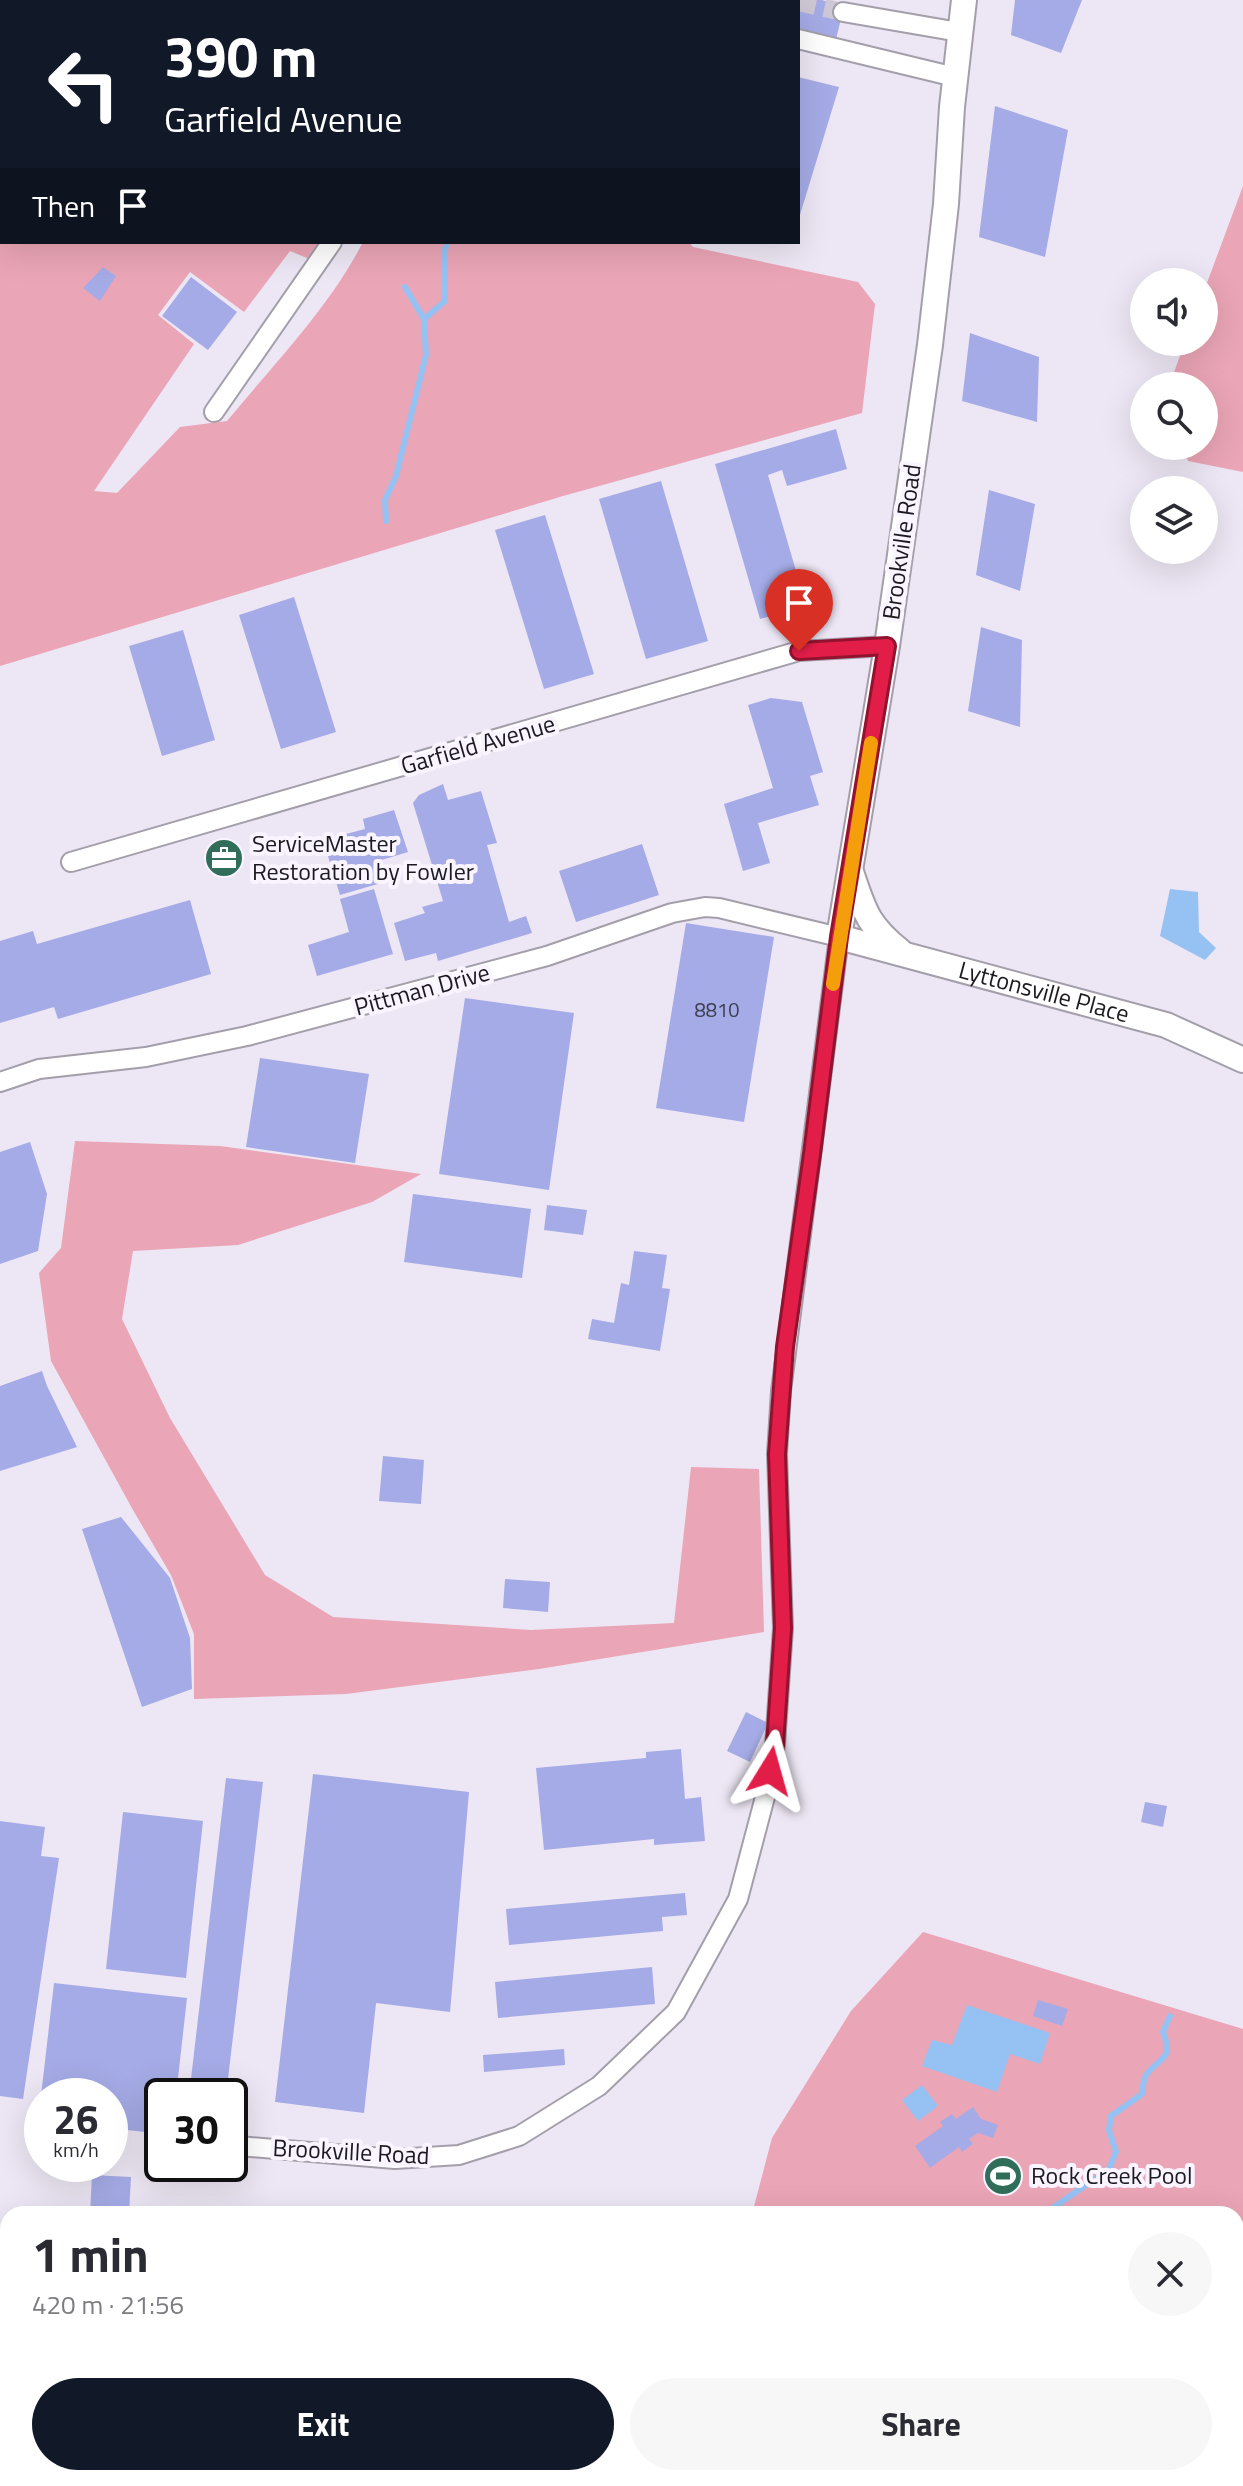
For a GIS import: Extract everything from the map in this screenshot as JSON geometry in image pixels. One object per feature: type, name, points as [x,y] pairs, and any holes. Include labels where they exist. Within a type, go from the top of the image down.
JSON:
[{"type":"street","name":"Brookville Road","points":[[248,2147],[395,2159],[459,2155],[519,2136],[599,2086],[676,2012],[738,1899],[765,1797],[775,1745],[783,1628],[777,1459],[781,1391],[839,937],[887,646],[930,345],[964,0]]},
{"type":"street","points":[[843,12],[959,32]]},
{"type":"street","points":[[800,39],[955,77]]},
{"type":"street","points":[[214,412],[331,244]]},
{"type":"street","name":"Garfield Avenue","points":[[71,862],[799,651],[887,646]]},
{"type":"street","points":[[850,868],[864,910],[879,934],[905,954]]},
{"type":"street","name":"Pittman Drive","points":[[0,1082],[39,1069],[146,1057],[247,1036],[547,956],[689,909],[733,910],[839,937]]},
{"type":"street","name":"Lyttonsville Place","points":[[839,937],[1166,1025],[1243,1060]]},
{"type":"shaded area","points":[[1243,186],[1243,472],[1188,461],[1218,460],[1218,372],[1174,372],[1180,356],[1218,356],[1218,268],[1213,268]]},
{"type":"shaded area","points":[[0,244],[324,244],[314,261],[290,251],[244,312],[190,272],[158,315],[194,344],[94,491],[117,493],[180,427],[227,421],[317,313],[362,244],[691,244],[858,282],[875,304],[862,413],[563,496],[0,666]]},
{"type":"shaded area","points":[[75,1141],[220,1146],[421,1174],[372,1202],[238,1245],[133,1251],[122,1319],[170,1418],[265,1575],[333,1617],[531,1630],[674,1623],[691,1467],[759,1469],[764,1632],[539,1669],[346,1694],[194,1699],[194,1634],[171,1575],[51,1361],[39,1273],[61,1248]]},
{"type":"shaded area","name":"Rock Creek Pool","points":[[923,1932],[1243,2029],[1243,2206],[754,2206],[772,2138],[851,2011]]},
{"type":"water","points":[[1170,889],[1198,892],[1199,932],[1216,948],[1205,960],[1160,936]]},
{"type":"water","points":[[967,2005],[1050,2033],[1040,2064],[1010,2054],[997,2092],[922,2066],[932,2040],[952,2045]]},
{"type":"water","points":[[922,2085],[938,2106],[918,2121],[902,2100]]},
{"type":"building","points":[[800,0],[822,0],[844,7],[835,43],[800,34]]},
{"type":"building","points":[[1015,0],[1082,0],[1061,53],[1011,35]]},
{"type":"building","points":[[800,77],[839,87],[800,215]]},
{"type":"building","points":[[995,106],[1068,130],[1045,257],[979,237]]},
{"type":"building","points":[[103,267],[116,276],[100,301],[83,288]]},
{"type":"building","points":[[191,277],[237,312],[208,350],[162,316]]},
{"type":"building","points":[[970,333],[1039,357],[1037,422],[962,401]]},
{"type":"building","points":[[836,429],[847,469],[787,486],[782,470],[768,475],[806,605],[760,619],[715,464]]},
{"type":"building","points":[[661,481],[708,641],[646,659],[599,499]]},
{"type":"building","points":[[989,490],[1035,504],[1020,591],[976,575]]},
{"type":"building","points":[[545,515],[594,674],[544,689],[495,530]]},
{"type":"building","points":[[294,597],[336,732],[281,749],[239,615]]},
{"type":"building","points":[[981,627],[1022,640],[1020,727],[968,711]]},
{"type":"building","points":[[183,630],[215,740],[162,756],[129,646]]},
{"type":"building","points":[[771,698],[802,702],[823,772],[810,776],[819,805],[758,823],[770,863],[743,871],[724,804],[773,788],[748,705]]},
{"type":"building","points":[[443,784],[448,800],[481,791],[497,843],[487,845],[509,922],[526,916],[532,933],[438,961],[436,953],[405,961],[394,923],[425,913],[422,907],[443,901],[413,803],[419,795]]},
{"type":"building","points":[[394,810],[408,852],[375,862],[381,883],[340,895],[323,840],[365,829],[363,819]]},
{"type":"building","points":[[642,844],[659,895],[576,922],[559,871]]},
{"type":"building","points":[[374,889],[393,954],[317,976],[308,945],[349,932],[340,899]]},
{"type":"building","points":[[190,900],[211,974],[58,1019],[54,1007],[0,1023],[0,941],[33,931],[37,944]]},
{"type":"building","points":[[686,923],[774,937],[744,1122],[656,1108]]},
{"type":"building","points":[[465,998],[574,1013],[549,1190],[439,1174]]},
{"type":"building","points":[[260,1058],[369,1074],[355,1163],[246,1147]]},
{"type":"building","points":[[30,1142],[47,1194],[38,1251],[0,1264],[0,1152]]},
{"type":"building","points":[[413,1194],[531,1209],[522,1278],[404,1262]]},
{"type":"building","points":[[547,1205],[587,1210],[583,1235],[544,1230]]},
{"type":"building","points":[[634,1251],[667,1255],[662,1288],[670,1289],[660,1351],[588,1339],[592,1319],[614,1323],[621,1283],[629,1285]]},
{"type":"building","points":[[42,1371],[77,1447],[0,1471],[0,1386]]},
{"type":"building","points":[[383,1456],[424,1460],[421,1504],[379,1501]]},
{"type":"building","points":[[121,1517],[170,1578],[190,1638],[192,1689],[142,1707],[82,1529]]},
{"type":"building","points":[[505,1579],[550,1582],[548,1612],[503,1608]]},
{"type":"building","points":[[746,1712],[768,1723],[750,1762],[727,1751]]},
{"type":"building","points":[[681,1749],[685,1799],[701,1797],[705,1841],[654,1845],[654,1839],[544,1850],[536,1768],[646,1758],[646,1752]]},
{"type":"building","points":[[313,1774],[469,1792],[450,2012],[376,2003],[364,2113],[275,2102]]},
{"type":"building","points":[[226,1778],[263,1782],[228,2078],[191,2078]]},
{"type":"building","points":[[1145,1802],[1167,1806],[1163,1827],[1141,1822]]},
{"type":"building","points":[[123,1812],[203,1821],[186,1978],[106,1969]]},
{"type":"building","points":[[0,1821],[45,1827],[41,1856],[59,1858],[23,2099],[0,2096]]},
{"type":"building","points":[[685,1893],[687,1915],[662,1917],[663,1931],[509,1945],[506,1909]]},
{"type":"building","points":[[652,1967],[655,2004],[498,2018],[495,1982]]},
{"type":"building","points":[[54,1983],[187,1998],[178,2078],[144,2078],[144,2132],[128,2130],[128,2078],[43,2078]]},
{"type":"building","points":[[1038,2000],[1068,2009],[1062,2026],[1033,2016]]},
{"type":"building","points":[[564,2049],[565,2065],[484,2072],[483,2055]]},
{"type":"building","points":[[973,2107],[981,2119],[998,2125],[993,2138],[978,2133],[969,2139],[973,2144],[962,2152],[959,2147],[930,2168],[915,2146],[943,2126],[940,2122],[952,2114],[956,2119]]},
{"type":"building","points":[[128,2177],[131,2177],[129,2206],[90,2206],[92,2182],[128,2182]]},
{"type":"waterway","points":[[424,319],[445,301],[444,251],[447,244]]},
{"type":"waterway","points":[[386,521],[385,500],[396,476],[426,355],[424,319],[405,287]]},
{"type":"waterway","points":[[1056,2206],[1109,2169],[1116,2152],[1109,2130],[1111,2116],[1142,2094],[1146,2075],[1164,2057],[1167,2048],[1163,2032],[1170,2016]]},
{"type":"tunnel","points":[[800,2],[843,12]]},
{"type":"slow traffic","points":[[833,984],[871,743]]},
{"type":"place","name":"ServiceMaster Restoration by Fowler","points":[[224,858]]},
{"type":"place","name":"Rock Creek Pool","points":[[1003,2176]]},
{"type":"route","points":[[770,1771],[775,1745],[783,1628],[777,1454],[785,1347],[839,937],[887,646],[799,651]]}]
